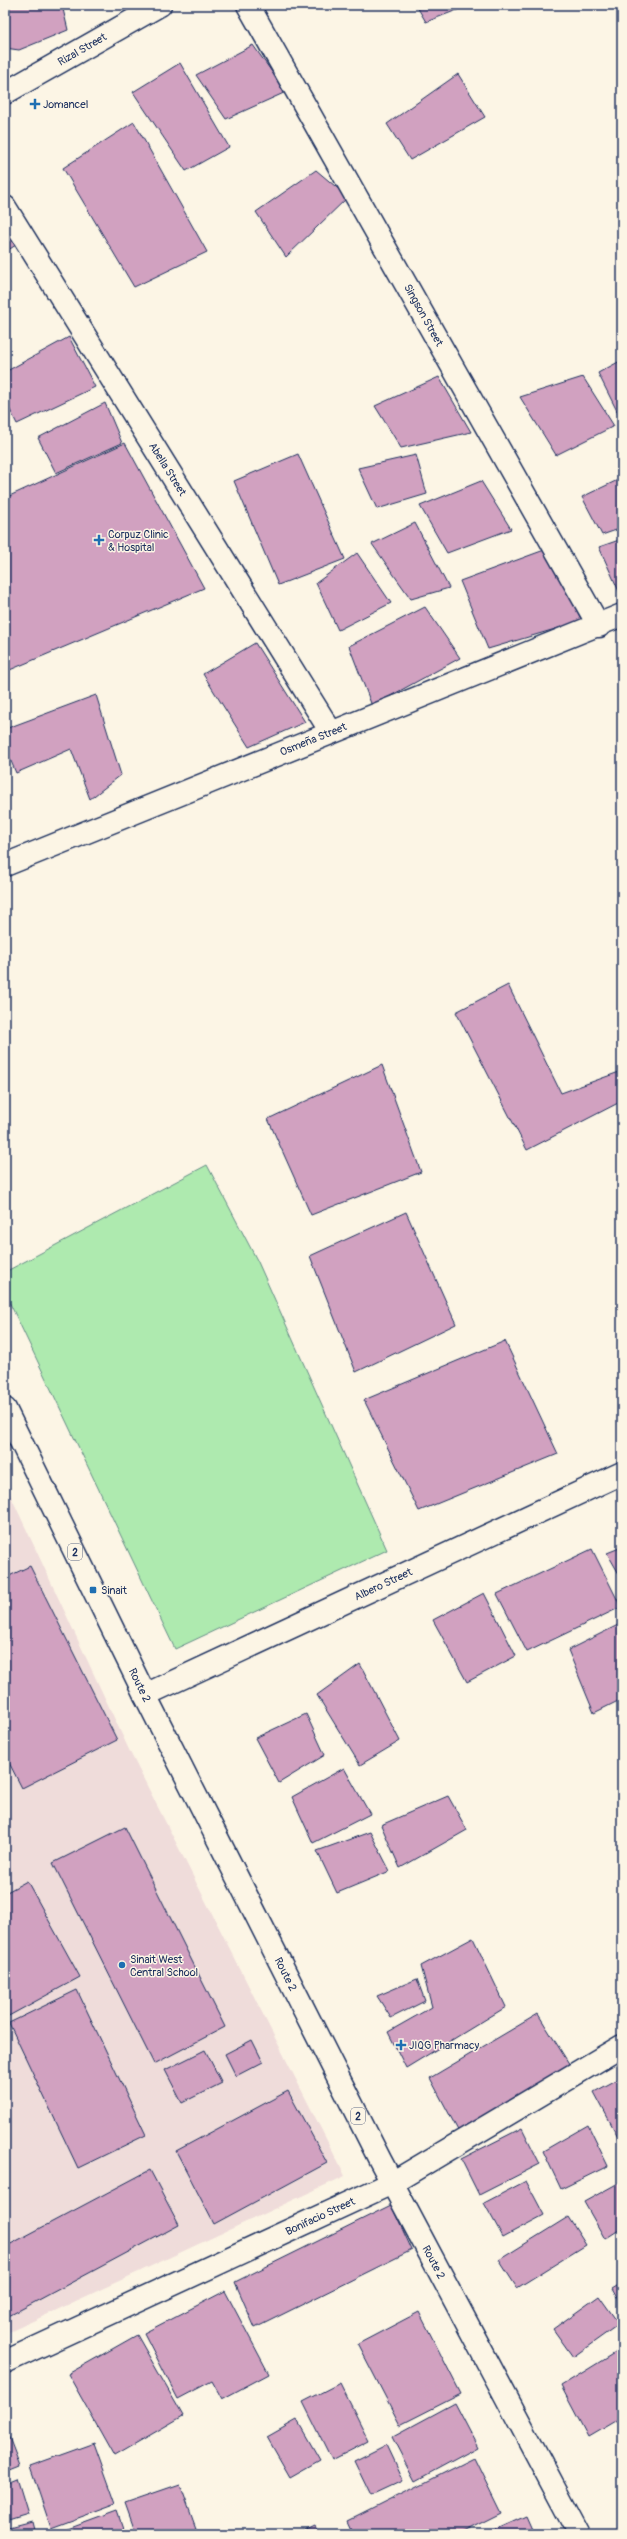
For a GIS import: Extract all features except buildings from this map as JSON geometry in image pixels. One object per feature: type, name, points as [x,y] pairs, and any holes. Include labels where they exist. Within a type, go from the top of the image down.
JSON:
[{"type":"main road","name":"Rizal Street","points":[[5,92],[160,5]]},
{"type":"main road","name":"Singson Street","points":[[248,5],[599,626]]},
{"type":"main road","name":"Abella Street","points":[[5,207],[331,732]]},
{"type":"main road","name":"Osmeña Street","points":[[5,865],[331,732],[599,626],[622,615]]},
{"type":"main road","name":"Route 2","points":[[5,1409],[145,1695],[392,2183],[579,2534]]},
{"type":"main road","name":"Albero Street","points":[[145,1695],[622,1473]]},
{"type":"main road","name":"Bonifacio Street","points":[[5,2362],[392,2183],[622,2046]]},
{"type":"shaded area","name":"Sinait West Central School","points":[[8,1490],[131,1754],[345,2176],[5,2334],[5,1492]]},
{"type":"green space","points":[[207,1165],[258,1262],[387,1550],[175,1649],[5,1293],[5,1272]]},
{"type":"place","name":"Jomancel","points":[[35,104]]},
{"type":"place","name":"Corpuz Clinic & Hospital","points":[[99,540]]},
{"type":"place","name":"Sinait","points":[[93,1590]]},
{"type":"place","name":"Sinait West Central School","points":[[122,1965]]},
{"type":"place","name":"JIQG Pharmacy","points":[[401,2045]]}]
